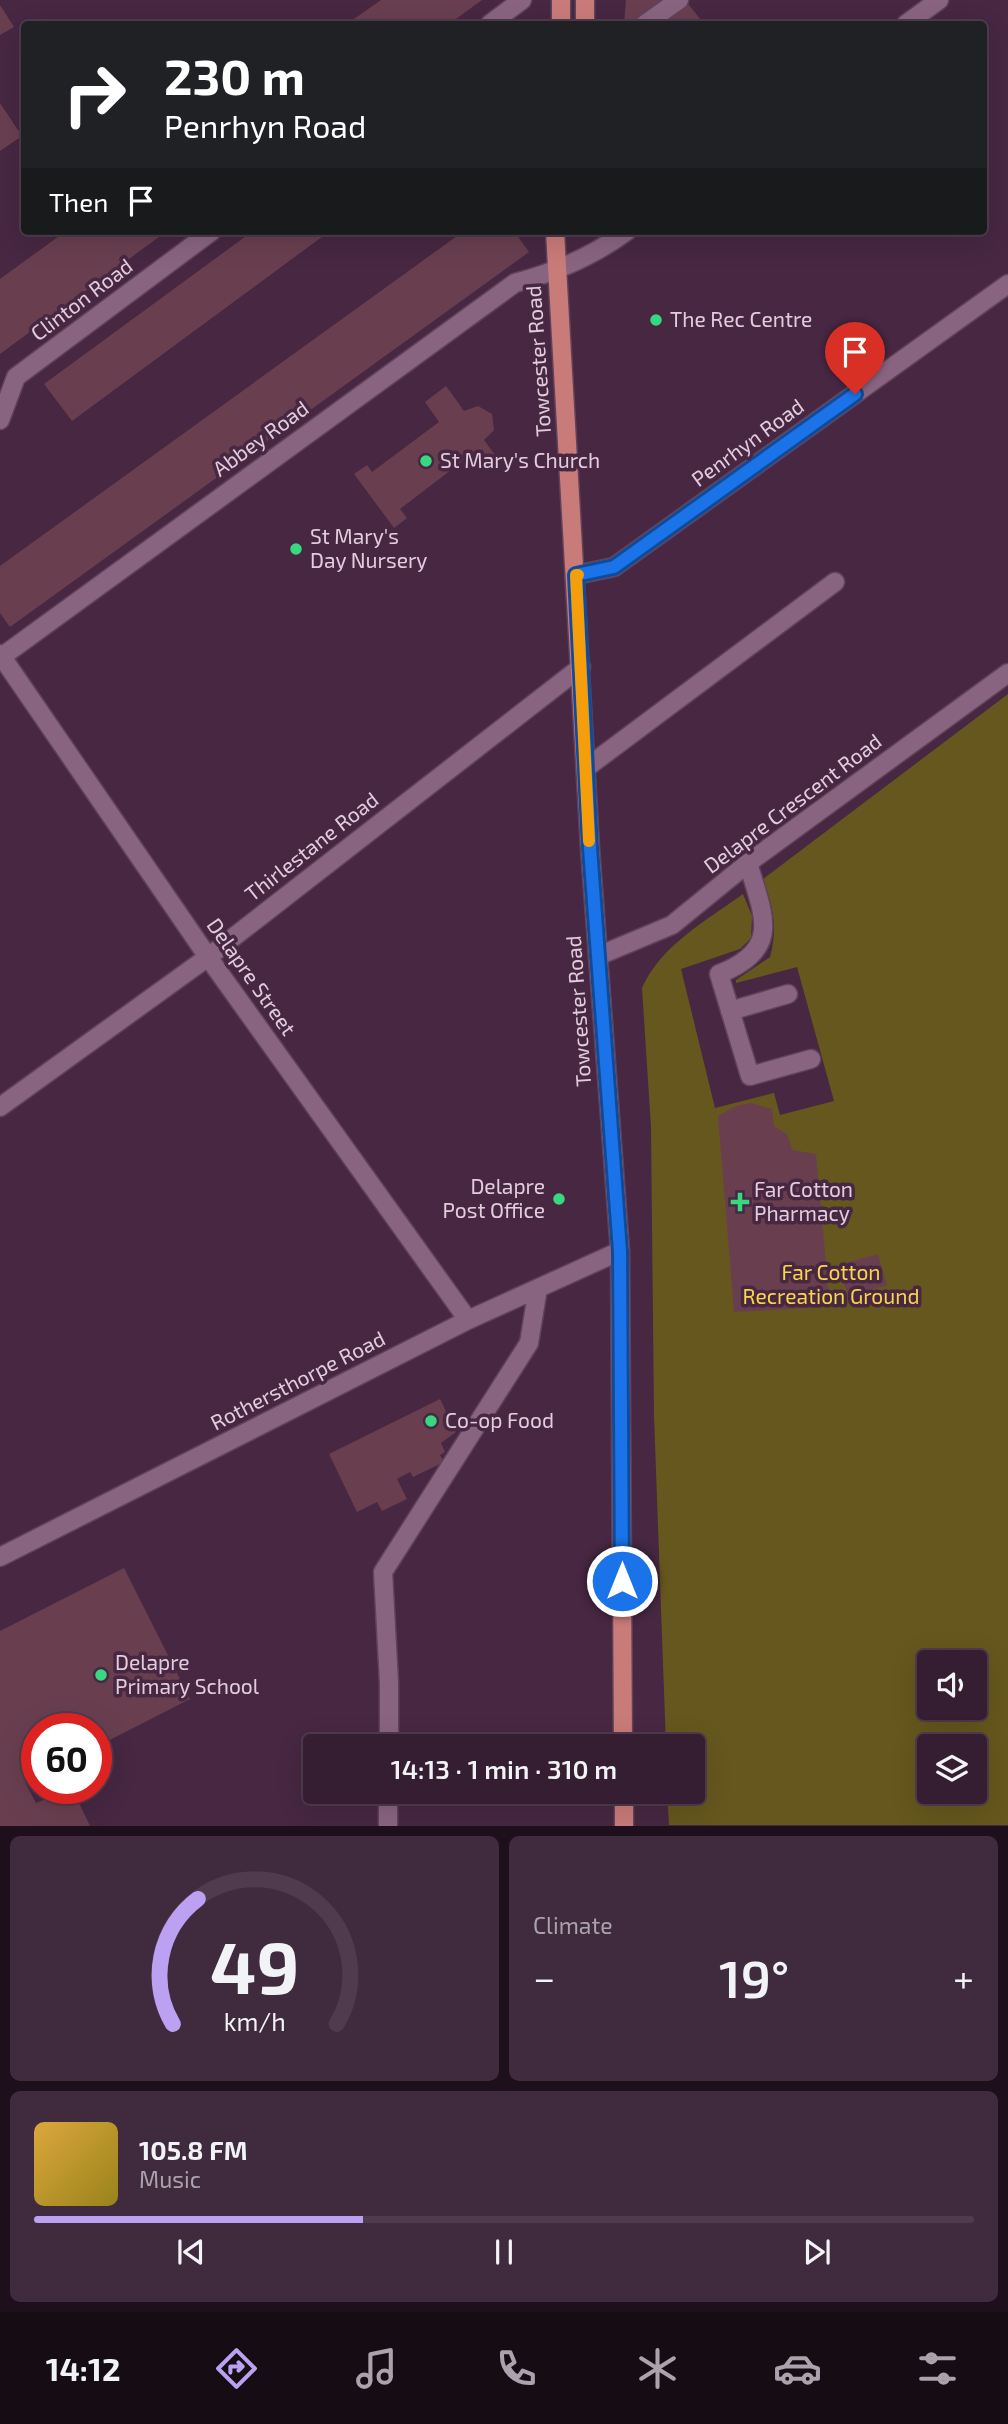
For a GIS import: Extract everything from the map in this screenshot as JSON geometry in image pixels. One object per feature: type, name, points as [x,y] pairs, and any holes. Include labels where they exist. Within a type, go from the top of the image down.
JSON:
[{"type":"main road","points":[[561,0],[561,21]]},
{"type":"main road","points":[[584,21],[585,0]]},
{"type":"main road","name":"Towcester Road","points":[[555,235],[598,956],[620,1251],[623,1734]]},
{"type":"main road","name":"Towcester Road","points":[[556,272],[561,235]]},
{"type":"main road","points":[[624,1804],[624,1825]]},
{"type":"street","points":[[493,21],[522,0]]},
{"type":"street","points":[[649,21],[678,0]]},
{"type":"street","points":[[910,21],[939,0]]},
{"type":"street","name":"Clinton Road","points":[[0,421],[16,377],[207,235]]},
{"type":"street","name":"Abbey Road","points":[[1,656],[515,283],[556,272],[622,235]]},
{"type":"street","name":"Penrhyn Road","points":[[576,575],[614,567],[1008,284]]},
{"type":"street","points":[[586,768],[835,582]]},
{"type":"street","name":"Delapre Street","points":[[1,656],[208,957],[468,1321]]},
{"type":"street","name":"Thirlestane Road","points":[[0,1107],[208,957],[581,667]]},
{"type":"street","name":"Delapre Crescent Road","points":[[598,956],[673,925],[748,863],[1008,673]]},
{"type":"street","points":[[748,863],[766,925],[756,950],[740,966],[719,974],[750,1076],[811,1059]]},
{"type":"street","points":[[730,1011],[788,994]]},
{"type":"street","name":"Rothersthorpe Road","points":[[0,1557],[468,1321],[620,1251]]},
{"type":"street","points":[[388,1734],[389,1683],[383,1572],[528,1343],[538,1288]]},
{"type":"street","points":[[388,1804],[388,1825]]},
{"type":"green space","name":"Far Cotton Recreation Ground","points":[[1008,694],[1008,1825],[669,1825],[668,1804],[705,1804],[705,1734],[666,1734],[654,1416],[651,1127],[642,988],[650,973],[673,946],[743,894],[752,916],[751,938],[740,949],[681,969],[715,1108],[774,1093],[780,1115],[834,1101],[797,967],[736,983],[736,980],[770,957],[774,937],[769,899],[763,879]]},
{"type":"building","points":[[381,0],[482,0],[453,21],[351,21]]},
{"type":"building","points":[[626,0],[685,0],[702,21],[624,21]]},
{"type":"building","points":[[0,5],[14,27],[0,35]]},
{"type":"building","points":[[0,103],[21,137],[0,151]]},
{"type":"building","points":[[60,235],[162,235],[0,354],[0,279]]},
{"type":"building","points":[[248,235],[325,235],[72,421],[44,384]]},
{"type":"building","points":[[458,235],[517,235],[529,252],[10,627],[0,613],[0,566]]},
{"type":"building","name":"St Mary's Church","points":[[446,386],[464,411],[478,406],[492,414],[494,430],[484,440],[495,455],[477,469],[468,457],[400,509],[407,518],[394,528],[354,474],[367,465],[372,472],[439,422],[425,402]]},
{"type":"building","points":[[751,1103],[772,1109],[774,1126],[787,1134],[792,1150],[816,1154],[830,1307],[734,1312],[718,1116],[736,1106]]},
{"type":"building","points":[[878,1254],[887,1285],[848,1296],[839,1265]]},
{"type":"building","points":[[440,1399],[456,1432],[441,1443],[445,1452],[440,1455],[444,1462],[413,1477],[410,1472],[397,1479],[407,1499],[382,1511],[377,1502],[357,1512],[329,1454]]},
{"type":"building","points":[[124,1568],[190,1699],[112,1739],[112,1713],[21,1713],[21,1804],[80,1804],[90,1826],[0,1826],[0,1631]]},
{"type":"slow traffic","points":[[578,575],[589,841]]},
{"type":"place","name":"The Rec Centre","points":[[656,320]]},
{"type":"place","name":"St Mary's Church","points":[[426,461]]},
{"type":"place","name":"St Mary's Day Nursery","points":[[296,549]]},
{"type":"place","name":"Delapre Post Office","points":[[559,1199]]},
{"type":"place","name":"Far Cotton Pharmacy","points":[[740,1202]]},
{"type":"place","name":"Co-op Food","points":[[431,1421]]},
{"type":"place","name":"Delapre Primary School","points":[[101,1675]]},
{"type":"route","points":[[622,1581],[620,1251],[590,848],[576,575],[614,567],[855,394]]}]
